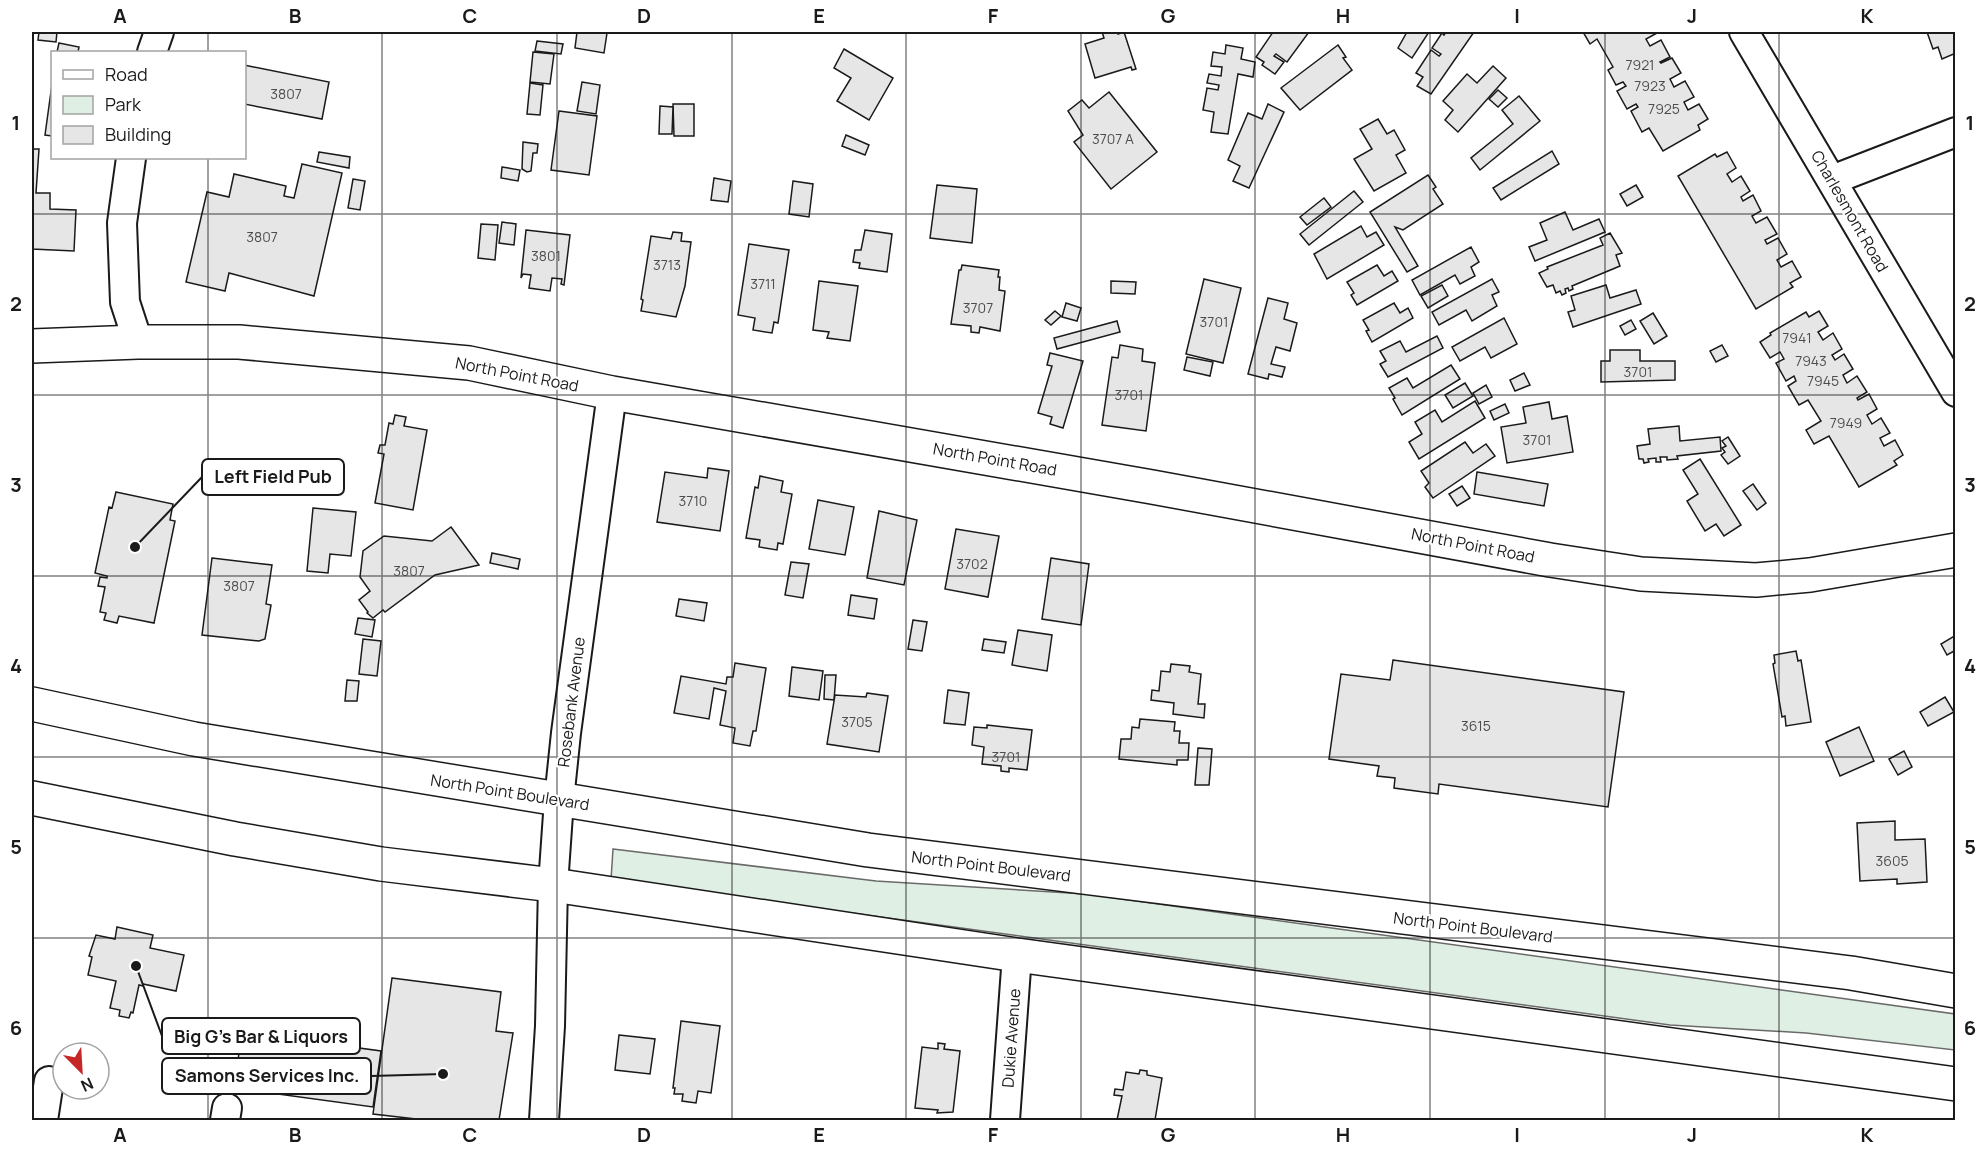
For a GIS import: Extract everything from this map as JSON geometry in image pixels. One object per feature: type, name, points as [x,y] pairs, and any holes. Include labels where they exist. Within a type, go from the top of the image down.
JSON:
[{"type":"main road","name":"North Point Road","points":[[32,346],[138,342],[239,342],[470,363],[612,393],[1152,487],[1550,560],[1641,574],[1756,580],[1810,575],[1956,550]]},
{"type":"main road","name":"North Point Boulevard","points":[[32,704],[194,739],[868,850],[1851,973],[1956,991]]},
{"type":"main road","points":[[32,798],[235,839],[381,864],[553,885],[1017,955],[1956,1084]]},
{"type":"street","points":[[152,51],[159,32]]},
{"type":"street","name":"Charlesmont Road","points":[[1744,32],[1956,392]]},
{"type":"street","points":[[1832,180],[1956,132]]},
{"type":"street","points":[[131,159],[122,223],[124,291],[125,302],[138,342]]},
{"type":"street","name":"Rosebank Avenue","points":[[544,1120],[550,1026],[553,885],[559,800],[567,721],[612,393]]},
{"type":"street","name":"Dukie Avenue","points":[[1005,1120],[1017,955]]},
{"type":"street","points":[[43,1120],[49,1081]]},
{"type":"green space","points":[[613,849],[876,881],[1086,894],[1955,1014],[1955,1050],[1806,1033],[1670,1025],[611,880]]},
{"type":"building","points":[[39,32],[57,32],[56,42],[38,40]]},
{"type":"building","points":[[577,32],[607,33],[604,53],[575,48]]},
{"type":"building","points":[[1102,32],[1117,32],[1118,34],[1124,32],[1136,69],[1132,70],[1131,67],[1095,78],[1085,44],[1104,38]]},
{"type":"building","points":[[1273,32],[1309,32],[1287,62],[1276,54],[1274,56],[1284,62],[1275,74],[1262,65],[1264,62],[1256,57]]},
{"type":"building","points":[[1407,32],[1429,32],[1412,58],[1398,48]]},
{"type":"building","points":[[1446,32],[1474,32],[1431,94],[1417,86],[1423,77],[1416,73],[1431,50],[1439,56],[1441,54],[1432,48],[1442,33],[1444,35]]},
{"type":"building","points":[[1583,32],[1656,32],[1646,39],[1650,46],[1661,40],[1670,57],[1660,62],[1672,58],[1681,73],[1670,79],[1674,87],[1685,81],[1694,97],[1684,102],[1688,110],[1699,104],[1708,119],[1698,125],[1700,130],[1663,151],[1649,128],[1642,132],[1631,111],[1638,107],[1636,104],[1627,109],[1617,91],[1626,86],[1623,82],[1616,85],[1608,70],[1613,67],[1597,39],[1590,44]]},
{"type":"building","points":[[1927,32],[1956,32],[1956,53],[1942,59],[1938,47],[1933,49]]},
{"type":"building","points":[[537,41],[563,44],[561,54],[535,51]]},
{"type":"building","points":[[59,43],[79,47],[78,51],[57,51]]},
{"type":"building","points":[[1226,45],[1243,48],[1241,59],[1255,62],[1253,77],[1238,74],[1228,134],[1211,132],[1214,112],[1203,110],[1207,88],[1218,90],[1219,85],[1207,83],[1209,74],[1221,76],[1222,67],[1211,66],[1213,52],[1225,54]]},
{"type":"building","points":[[1338,45],[1346,57],[1343,58],[1352,70],[1300,110],[1281,88]]},
{"type":"building","points":[[844,49],[893,78],[869,120],[837,101],[851,78],[834,68]]},
{"type":"building","points":[[533,52],[554,54],[550,84],[530,82]]},
{"type":"building","points":[[246,65],[329,82],[322,119],[246,104]]},
{"type":"building","points":[[1493,66],[1506,78],[1458,132],[1445,120],[1453,110],[1443,101],[1467,74],[1477,83]]},
{"type":"building","points":[[582,82],[600,85],[596,114],[577,111]]},
{"type":"building","points":[[530,83],[543,85],[540,115],[527,114]]},
{"type":"building","points":[[1498,90],[1507,98],[1498,107],[1489,99]]},
{"type":"building","points":[[51,91],[51,136],[45,135]]},
{"type":"building","points":[[1109,92],[1157,152],[1111,189],[1074,142],[1083,135],[1068,111],[1082,100],[1089,108]]},
{"type":"building","points":[[1519,96],[1540,121],[1480,170],[1471,158],[1513,124],[1502,110]]},
{"type":"building","points":[[673,104],[694,104],[694,136],[674,136]]},
{"type":"building","points":[[1268,104],[1284,112],[1249,188],[1233,181],[1240,166],[1228,160],[1248,113],[1262,119]]},
{"type":"building","points":[[660,106],[673,107],[672,134],[659,134]]},
{"type":"building","points":[[559,111],[597,116],[589,175],[551,170]]},
{"type":"building","points":[[1378,119],[1387,134],[1394,130],[1405,150],[1396,155],[1406,173],[1374,191],[1354,159],[1372,149],[1360,129]]},
{"type":"building","points":[[846,135],[869,145],[865,155],[842,146]]},
{"type":"building","points":[[523,142],[538,144],[537,153],[533,153],[531,171],[527,172],[522,169]]},
{"type":"building","points":[[32,149],[39,149],[36,193],[50,193],[50,209],[76,210],[74,251],[32,249]]},
{"type":"building","points":[[1552,151],[1559,164],[1501,200],[1493,188]]},
{"type":"building","points":[[319,152],[350,157],[349,168],[317,162]]},
{"type":"building","points":[[1727,152],[1736,168],[1727,174],[1732,182],[1741,176],[1750,191],[1741,197],[1743,201],[1753,195],[1761,211],[1752,216],[1756,223],[1767,217],[1777,234],[1765,240],[1767,244],[1778,238],[1787,254],[1777,260],[1781,267],[1792,261],[1801,277],[1790,283],[1793,287],[1756,309],[1678,176],[1715,154],[1717,157]]},
{"type":"building","points":[[302,164],[342,173],[314,296],[229,273],[225,291],[186,282],[207,192],[229,197],[234,174],[286,186],[284,196],[294,198]]},
{"type":"building","points":[[502,167],[520,170],[518,181],[501,178]]},
{"type":"building","points":[[1428,175],[1436,187],[1433,189],[1443,204],[1403,230],[1395,227],[1418,266],[1407,272],[1370,212]]},
{"type":"building","points":[[714,178],[731,181],[728,202],[711,200]]},
{"type":"building","points":[[353,179],[365,181],[360,210],[348,208]]},
{"type":"building","points":[[793,181],[813,184],[809,217],[789,214]]},
{"type":"building","points":[[937,185],[977,189],[972,243],[930,238]]},
{"type":"building","points":[[1636,185],[1643,197],[1627,206],[1620,194]]},
{"type":"building","points":[[1354,191],[1363,202],[1309,245],[1300,234]]},
{"type":"building","points":[[1324,198],[1331,207],[1307,225],[1300,217]]},
{"type":"building","points":[[1565,212],[1573,230],[1599,219],[1605,232],[1535,261],[1529,247],[1547,240],[1540,223]]},
{"type":"building","points":[[502,222],[516,224],[514,245],[499,243]]},
{"type":"building","points":[[481,224],[498,225],[495,260],[478,258]]},
{"type":"building","points":[[1361,226],[1367,237],[1376,232],[1384,245],[1327,279],[1314,254]]},
{"type":"building","points":[[526,230],[570,235],[564,285],[561,284],[562,279],[552,278],[550,291],[529,288],[531,275],[523,274],[521,278]]},
{"type":"building","points":[[865,230],[892,234],[887,272],[859,268],[860,263],[853,262],[855,250],[861,250]]},
{"type":"building","points":[[673,232],[682,233],[681,241],[691,242],[685,286],[676,317],[641,311],[651,236],[671,239]]},
{"type":"building","points":[[1610,233],[1622,253],[1616,255],[1620,266],[1572,286],[1573,289],[1569,291],[1568,288],[1565,289],[1566,293],[1562,295],[1560,291],[1556,293],[1553,285],[1547,287],[1539,273],[1548,269],[1547,267],[1603,245],[1600,238]]},
{"type":"building","points":[[749,244],[789,250],[778,323],[774,322],[772,333],[753,330],[755,318],[738,315]]},
{"type":"building","points":[[1471,247],[1479,262],[1471,267],[1475,276],[1460,284],[1455,275],[1420,295],[1412,280]]},
{"type":"building","points":[[962,265],[999,270],[999,290],[1005,291],[1000,331],[980,327],[979,333],[971,332],[971,326],[951,324],[959,270]]},
{"type":"building","points":[[1377,265],[1384,276],[1392,271],[1398,281],[1357,305],[1351,295],[1354,293],[1347,282]]},
{"type":"building","points":[[1204,279],[1241,288],[1223,363],[1186,354]]},
{"type":"building","points":[[1492,279],[1499,292],[1492,295],[1497,306],[1472,321],[1466,310],[1439,325],[1432,312]]},
{"type":"building","points":[[819,281],[858,286],[850,341],[827,338],[829,332],[813,330]]},
{"type":"building","points":[[1111,281],[1136,282],[1135,294],[1111,293]]},
{"type":"building","points":[[1442,285],[1448,296],[1428,308],[1421,296]]},
{"type":"building","points":[[1606,285],[1610,298],[1636,290],[1641,304],[1573,327],[1568,312],[1575,310],[1571,296]]},
{"type":"building","points":[[1268,298],[1288,303],[1284,319],[1297,323],[1290,351],[1276,347],[1271,364],[1285,367],[1282,377],[1269,374],[1268,379],[1248,374]]},
{"type":"building","points":[[1066,303],[1081,308],[1077,321],[1062,317]]},
{"type":"building","points":[[1394,303],[1400,313],[1408,308],[1413,318],[1372,342],[1363,320]]},
{"type":"building","points":[[1055,311],[1061,316],[1051,325],[1045,320]]},
{"type":"building","points":[[1819,311],[1828,326],[1818,332],[1823,340],[1833,333],[1842,349],[1832,355],[1835,360],[1844,354],[1853,369],[1843,375],[1847,383],[1857,376],[1867,392],[1857,398],[1858,400],[1869,394],[1877,409],[1867,415],[1872,424],[1881,418],[1890,433],[1880,438],[1884,446],[1895,440],[1903,455],[1894,461],[1897,465],[1859,487],[1829,436],[1814,444],[1806,430],[1821,421],[1808,400],[1799,405],[1788,386],[1796,381],[1794,376],[1786,381],[1776,363],[1784,359],[1780,352],[1770,358],[1760,342],[1771,335],[1770,333],[1806,312],[1809,317]]},
{"type":"building","points":[[1653,313],[1667,336],[1654,344],[1640,321]]},
{"type":"building","points":[[1504,318],[1517,344],[1491,358],[1485,347],[1460,361],[1452,347]]},
{"type":"building","points":[[1631,320],[1636,329],[1625,335],[1620,326]]},
{"type":"building","points":[[1117,321],[1120,332],[1057,349],[1054,338]]},
{"type":"building","points":[[1437,336],[1443,348],[1388,377],[1380,364],[1386,361],[1380,351],[1400,341],[1406,352]]},
{"type":"building","points":[[1120,345],[1143,349],[1142,361],[1155,363],[1146,431],[1102,425],[1112,357],[1118,358]]},
{"type":"building","points":[[1722,345],[1728,356],[1716,362],[1710,351]]},
{"type":"building","points":[[1610,350],[1640,350],[1640,361],[1675,361],[1675,380],[1601,382],[1601,361],[1610,361]]},
{"type":"building","points":[[1050,353],[1083,361],[1063,428],[1050,424],[1052,417],[1038,413],[1052,366],[1047,365]]},
{"type":"building","points":[[1187,357],[1213,362],[1210,376],[1184,370]]},
{"type":"building","points":[[1451,365],[1460,379],[1402,415],[1389,388],[1407,378],[1413,388]]},
{"type":"building","points":[[1524,373],[1530,385],[1515,391],[1510,380]]},
{"type":"building","points":[[1465,383],[1473,396],[1453,408],[1445,395]]},
{"type":"building","points":[[1486,385],[1492,397],[1479,404],[1473,393]]},
{"type":"building","points":[[1475,401],[1485,418],[1419,459],[1409,442],[1422,434],[1415,422],[1435,410],[1442,422]]},
{"type":"building","points":[[1549,402],[1552,419],[1567,416],[1573,452],[1507,463],[1501,427],[1526,423],[1523,407]]},
{"type":"building","points":[[1505,404],[1509,413],[1494,420],[1490,411]]},
{"type":"building","points":[[395,415],[406,417],[404,426],[427,430],[413,510],[375,503],[384,454],[378,453],[380,445],[385,445],[389,423],[393,424]]},
{"type":"building","points":[[1679,426],[1680,441],[1720,437],[1721,451],[1677,456],[1678,459],[1667,460],[1667,457],[1660,457],[1661,462],[1656,462],[1656,458],[1648,459],[1649,462],[1644,463],[1643,459],[1639,459],[1637,446],[1650,444],[1648,429]]},
{"type":"building","points":[[1728,437],[1740,456],[1728,464],[1721,455],[1725,452],[1722,448],[1726,446],[1722,441]]},
{"type":"building","points":[[1465,442],[1473,453],[1486,444],[1495,456],[1433,498],[1425,487],[1429,483],[1421,471]]},
{"type":"building","points":[[1700,459],[1741,525],[1724,536],[1716,524],[1705,531],[1687,501],[1698,494],[1683,470]]},
{"type":"building","points":[[708,468],[729,471],[720,531],[657,522],[665,472],[707,478]]},
{"type":"building","points":[[1477,472],[1548,484],[1544,506],[1474,494]]},
{"type":"building","points":[[760,476],[783,481],[781,492],[792,494],[783,544],[778,543],[777,550],[759,547],[760,540],[746,538],[755,487],[758,488]]},
{"type":"building","points":[[1753,484],[1766,503],[1757,510],[1743,491]]},
{"type":"building","points":[[1462,486],[1470,498],[1457,506],[1449,494]]},
{"type":"building","points":[[116,492],[173,504],[170,520],[175,521],[154,623],[119,616],[117,623],[104,620],[106,613],[100,612],[105,587],[98,586],[100,577],[107,578],[107,576],[95,573],[109,507],[112,508]]},
{"type":"building","points":[[818,500],[854,507],[845,555],[809,549]]},
{"type":"building","points":[[313,508],[356,512],[351,556],[330,554],[328,573],[307,571]]},
{"type":"building","points":[[879,511],[917,520],[904,585],[867,578]]},
{"type":"building","points":[[451,527],[479,565],[435,575],[385,612],[383,610],[373,618],[367,613],[359,600],[370,591],[360,577],[363,551],[384,536],[432,541]]},
{"type":"building","points":[[956,529],[999,536],[988,597],[945,589]]},
{"type":"building","points":[[492,553],[520,559],[518,569],[490,563]]},
{"type":"building","points":[[212,558],[272,565],[266,604],[271,605],[265,639],[259,641],[202,635]]},
{"type":"building","points":[[1051,558],[1089,564],[1081,625],[1042,619]]},
{"type":"building","points":[[791,562],[809,564],[803,598],[785,595]]},
{"type":"building","points":[[851,595],[877,599],[874,619],[848,615]]},
{"type":"building","points":[[679,599],[707,603],[704,621],[676,616]]},
{"type":"building","points":[[358,618],[375,620],[372,637],[355,634]]},
{"type":"building","points":[[913,620],[927,622],[922,651],[908,649]]},
{"type":"building","points":[[1018,630],[1052,635],[1047,671],[1012,665]]},
{"type":"building","points":[[1956,635],[1956,650],[1947,655],[1941,644]]},
{"type":"building","points":[[363,639],[381,641],[377,676],[359,674]]},
{"type":"building","points":[[984,639],[1006,642],[1004,653],[982,650]]},
{"type":"building","points":[[1796,651],[1798,661],[1801,660],[1811,722],[1786,726],[1785,716],[1782,717],[1773,664],[1775,663],[1774,655]]},
{"type":"building","points":[[1393,660],[1624,692],[1608,807],[1439,784],[1438,794],[1394,788],[1395,778],[1377,776],[1379,766],[1329,759],[1341,674],[1390,680]]},
{"type":"building","points":[[735,663],[766,668],[756,731],[753,731],[750,746],[733,743],[735,728],[720,725],[726,691],[714,688],[709,719],[674,713],[681,676],[726,684],[727,677],[733,677]]},
{"type":"building","points":[[1171,664],[1190,666],[1189,672],[1201,674],[1198,704],[1205,704],[1204,718],[1173,714],[1174,703],[1151,700],[1152,690],[1159,691],[1161,671],[1170,672]]},
{"type":"building","points":[[792,667],[823,671],[819,700],[789,696]]},
{"type":"building","points":[[825,675],[836,675],[834,700],[824,699]]},
{"type":"building","points":[[347,680],[359,681],[357,701],[345,701]]},
{"type":"building","points":[[948,690],[969,693],[965,725],[944,723]]},
{"type":"building","points":[[867,693],[888,696],[879,752],[827,744],[835,695],[866,697]]},
{"type":"building","points":[[1945,697],[1954,712],[1928,726],[1920,712]]},
{"type":"building","points":[[1140,719],[1175,722],[1174,731],[1180,731],[1179,743],[1189,743],[1188,760],[1177,760],[1177,765],[1119,759],[1121,739],[1131,739],[1132,727],[1139,728]]},
{"type":"building","points":[[987,725],[1032,730],[1027,770],[1009,768],[1009,772],[1001,771],[1001,766],[982,764],[984,747],[972,745],[974,727],[987,728]]},
{"type":"building","points":[[1859,727],[1874,761],[1840,776],[1826,742]]},
{"type":"building","points":[[1198,748],[1212,749],[1209,785],[1195,785]]},
{"type":"building","points":[[1904,751],[1912,767],[1898,775],[1889,759]]},
{"type":"building","points":[[1895,821],[1895,840],[1925,839],[1927,882],[1897,884],[1897,879],[1860,881],[1857,823]]},
{"type":"building","points":[[117,927],[153,935],[150,948],[184,955],[176,991],[139,985],[133,1013],[131,1012],[129,1018],[119,1016],[120,1010],[110,1008],[116,981],[88,975],[92,957],[89,956],[96,935],[115,939]]},
{"type":"building","points":[[392,978],[501,992],[496,1031],[513,1033],[499,1120],[425,1120],[373,1114]]},
{"type":"building","points":[[681,1021],[720,1026],[711,1093],[698,1091],[696,1103],[682,1101],[683,1094],[674,1094]]},
{"type":"building","points":[[242,1032],[381,1051],[373,1107],[234,1088]]},
{"type":"building","points":[[619,1035],[655,1039],[650,1074],[615,1070]]},
{"type":"building","points":[[938,1043],[945,1044],[944,1049],[960,1051],[953,1112],[937,1113],[938,1110],[915,1108],[922,1047],[938,1049]]},
{"type":"building","points":[[1140,1070],[1147,1071],[1147,1075],[1162,1078],[1155,1120],[1117,1120],[1122,1096],[1114,1095],[1115,1089],[1123,1090],[1126,1072],[1139,1074]]},
{"type":"place","name":"Left Field Pub","points":[[135,547]]},
{"type":"place","name":"Big G’s Bar & Liquors","points":[[136,966]]},
{"type":"place","name":"Samons Services Inc.","points":[[443,1074]]}]
